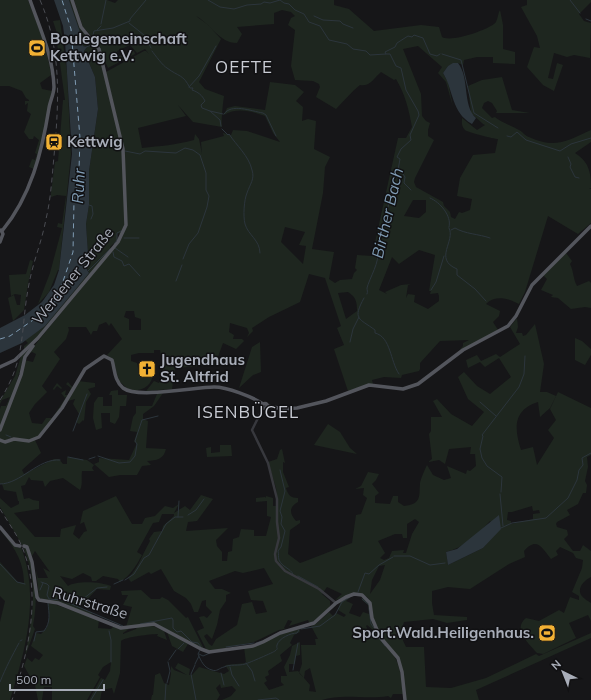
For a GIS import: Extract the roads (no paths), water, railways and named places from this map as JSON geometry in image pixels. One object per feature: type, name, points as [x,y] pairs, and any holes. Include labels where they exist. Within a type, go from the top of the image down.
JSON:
[{"type":"main road","points":[[0,242],[2,235],[1,230],[17,210],[28,190],[41,152],[54,91],[50,54],[30,0]]},
{"type":"main road","name":"Werdener Straße","points":[[0,367],[15,360],[38,338],[118,242],[126,225],[123,149],[99,49],[95,42],[83,30],[72,0]]},
{"type":"main road","points":[[0,440],[5,442],[14,439],[29,441],[38,438],[62,408],[85,369],[104,356],[112,360],[116,377],[124,389],[132,392],[223,388],[264,406],[284,409],[297,408],[326,401],[369,385],[403,389],[418,384],[470,346],[508,326],[516,316],[532,285],[591,226]]},
{"type":"main road","points":[[0,430],[25,357],[38,341],[38,338]]},
{"type":"main road","name":"Ruhrstraße","points":[[0,527],[14,545],[23,546],[32,562],[37,597],[39,600],[58,603],[121,628],[154,624],[208,652],[256,645],[280,633],[310,625],[319,620],[336,603],[346,597],[358,594],[364,596],[369,601],[372,618],[378,634],[384,643],[396,654],[400,662],[405,700]]},
{"type":"street","points":[[264,406],[252,430],[268,463],[277,499],[279,538],[275,552],[276,561],[286,571],[319,589],[336,603]]},
{"type":"water","name":"Ruhr","points":[[54,0],[69,0],[80,32],[83,46],[87,47],[84,51],[95,77],[98,109],[89,171],[89,205],[86,224],[88,253],[86,268],[89,273],[45,326],[22,343],[0,353],[0,328],[25,315],[42,302],[54,285],[59,270],[72,154],[65,41],[63,26]]},
{"type":"water","points":[[453,63],[458,63],[462,69],[469,106],[476,118],[472,124],[460,114],[456,107],[447,80],[443,73],[448,66]]},
{"type":"water","points":[[499,515],[501,529],[483,548],[448,565],[446,552],[457,549]]},
{"type":"waterway","points":[[101,24],[106,0]]},
{"type":"waterway","points":[[94,40],[94,31],[113,28],[130,21],[130,19],[146,0]]},
{"type":"waterway","points":[[208,0],[220,7],[234,9],[247,5],[261,4],[264,2],[270,3],[280,0],[304,14],[309,22],[320,26],[329,40],[347,44],[353,49],[366,51],[370,55],[386,54],[385,52],[395,47],[397,43],[408,36],[412,37],[414,35],[423,38],[430,54],[437,56],[440,54]]},
{"type":"waterway","points":[[570,0],[580,13]]},
{"type":"waterway","points":[[314,16],[323,20],[340,21],[343,24],[353,28]]},
{"type":"waterway","points":[[586,19],[591,21]]},
{"type":"waterway","points":[[129,23],[144,35]]},
{"type":"waterway","points":[[97,30],[101,26]]},
{"type":"waterway","points":[[145,36],[151,48]]},
{"type":"waterway","points":[[86,47],[92,45]]},
{"type":"waterway","points":[[189,87],[199,76],[216,46]]},
{"type":"waterway","points":[[152,51],[165,67],[183,78],[190,88],[193,88],[192,90],[201,95],[205,101],[201,105],[202,108],[210,111],[220,120],[221,126]]},
{"type":"waterway","name":"Birther Bach","points":[[367,294],[368,284],[378,255],[377,251],[387,214],[393,176],[398,170],[400,159],[397,157],[401,149],[411,140],[410,135],[419,115],[406,90],[401,68],[396,66],[390,54],[386,54]]},
{"type":"waterway","points":[[442,54],[461,60],[474,113],[498,128]]},
{"type":"waterway","points":[[224,114],[227,111],[236,108],[263,113],[266,115],[276,136]]},
{"type":"waterway","points":[[210,111],[223,114]]},
{"type":"waterway","points":[[222,129],[228,135],[229,134],[245,155],[253,173],[252,182],[245,200],[244,221],[256,241],[260,253]]},
{"type":"waterway","points":[[507,136],[511,137],[517,132],[526,140],[560,151],[571,144],[591,138]]},
{"type":"waterway","points":[[125,151],[140,154],[145,151],[176,153],[185,148],[193,150],[200,155],[206,173],[206,190],[209,196],[207,207],[198,233],[189,244],[183,259]]},
{"type":"waterway","points":[[568,157],[571,164],[570,167],[575,177],[579,178]]},
{"type":"waterway","points":[[399,168],[405,177],[404,183],[411,190]]},
{"type":"waterway","points":[[430,198],[438,203],[447,214],[449,218],[449,227]]},
{"type":"waterway","name":"Ruhr","points":[[89,205],[92,206],[93,214],[91,219]]},
{"type":"waterway","points":[[449,228],[450,238],[446,255],[447,260],[450,265],[457,269],[457,275],[475,289],[486,301]]},
{"type":"waterway","points":[[451,230],[455,228],[463,232],[490,238]]},
{"type":"waterway","points":[[114,244],[117,240],[117,233],[121,231]]},
{"type":"waterway","points":[[124,238],[139,238]]},
{"type":"waterway","points":[[115,248],[128,257]]},
{"type":"waterway","points":[[88,271],[110,249]]},
{"type":"waterway","points":[[113,252],[114,257],[122,261],[124,266],[129,264],[140,276]]},
{"type":"waterway","points":[[431,290],[436,282],[444,256]]},
{"type":"waterway","points":[[176,281],[182,265]]},
{"type":"waterway","name":"Birther Bach","points":[[364,298],[358,311],[359,318],[384,339],[399,374]]},
{"type":"waterway","points":[[350,342],[353,329],[359,317]]},
{"type":"waterway","points":[[501,492],[502,477],[487,466],[482,458],[480,449],[482,435],[519,387],[524,374],[525,356]]},
{"type":"waterway","points":[[73,431],[87,394]]},
{"type":"waterway","points":[[480,402],[496,416]]},
{"type":"waterway","points":[[98,456],[119,463],[130,462],[135,456],[137,444],[135,441],[142,420],[158,416]]},
{"type":"waterway","points":[[6,435],[11,437]]},
{"type":"waterway","points":[[501,528],[512,523],[546,518],[568,498],[577,480],[579,470],[583,465],[582,458],[591,453]]},
{"type":"waterway","points":[[68,457],[83,460]]},
{"type":"waterway","points":[[89,459],[95,457]]},
{"type":"waterway","points":[[0,484],[15,480],[44,463],[52,460],[60,460]]},
{"type":"waterway","points":[[280,470],[285,491],[280,511],[282,517],[281,524],[285,531],[281,547],[278,551],[279,560],[293,574]]},
{"type":"waterway","points":[[500,494],[503,526]]},
{"type":"waterway","points":[[188,515],[196,510],[204,499]]},
{"type":"waterway","points":[[178,517],[179,501]]},
{"type":"waterway","points":[[125,580],[134,574],[144,558],[149,555],[166,524],[175,517],[183,517]]},
{"type":"waterway","points":[[394,556],[410,556],[430,565],[445,563]]},
{"type":"waterway","points":[[358,592],[365,573],[369,574],[379,565],[393,557]]},
{"type":"waterway","points":[[0,564],[17,582],[25,584]]},
{"type":"waterway","points":[[298,576],[318,587]]},
{"type":"waterway","points":[[114,584],[123,580]]},
{"type":"waterway","points":[[41,582],[49,586],[47,595],[49,599],[62,600],[123,626]]},
{"type":"waterway","points":[[40,590],[43,583]]},
{"type":"waterway","points":[[74,606],[97,588],[107,587]]},
{"type":"waterway","points":[[301,629],[320,626],[335,615],[342,602],[350,597]]},
{"type":"waterway","points":[[362,599],[369,605]]},
{"type":"waterway","points":[[34,641],[36,632],[44,631],[48,624],[48,603]]},
{"type":"waterway","points":[[369,608],[371,624],[374,628]]},
{"type":"waterway","points":[[140,624],[172,618],[173,628],[177,632],[181,631],[192,642],[198,643],[201,647]]},
{"type":"waterway","points":[[200,650],[198,654],[203,664],[207,668],[215,671],[226,666],[245,664],[274,652],[277,649],[277,645],[280,640],[297,633],[299,630]]},
{"type":"waterway","points":[[109,631],[111,640],[111,662]]},
{"type":"waterway","points":[[376,633],[385,646]]},
{"type":"waterway","points":[[256,643],[262,641]]},
{"type":"waterway","points":[[0,682],[19,643]]},
{"type":"waterway","points":[[178,649],[184,643]]},
{"type":"waterway","points":[[226,647],[254,643]]},
{"type":"waterway","points":[[293,670],[298,643]]},
{"type":"waterway","points":[[169,660],[176,650]]},
{"type":"waterway","points":[[199,654],[203,656],[210,653]]},
{"type":"waterway","points":[[195,664],[199,656]]},
{"type":"waterway","points":[[167,683],[170,671],[168,662]]},
{"type":"waterway","points":[[246,663],[252,671],[255,681]]},
{"type":"waterway","points":[[195,665],[191,674],[196,700]]},
{"type":"waterway","points":[[230,667],[232,675],[239,686]]},
{"type":"waterway","points":[[221,673],[224,685]]},
{"type":"waterway","points":[[91,700],[103,680]]},
{"type":"waterway","points":[[165,700],[166,684]]},
{"type":"waterway","points":[[258,700],[276,698],[279,700]]},
{"type":"railway","points":[[0,400],[9,385],[19,357],[29,284],[44,227],[51,188],[56,136],[58,96],[57,76],[52,38],[40,0]]},
{"type":"railway","points":[[0,509],[23,549],[30,572],[32,590],[32,609],[27,647],[18,684],[12,700]]},
{"type":"place","name":"Boulegemeinschaft Kettwig e.V.","points":[[37,48]]},
{"type":"place","name":"Kettwig","points":[[54,142]]},
{"type":"place","name":"Jugendhaus St. Altfrid","points":[[147,369]]},
{"type":"place","name":"Sport.Wald.Heiligenhaus.","points":[[547,633]]},
{"type":"district","name":"OEFTE","points":[[244,67]]},
{"type":"district","name":"ISENBÜGEL","points":[[248,412]]}]
